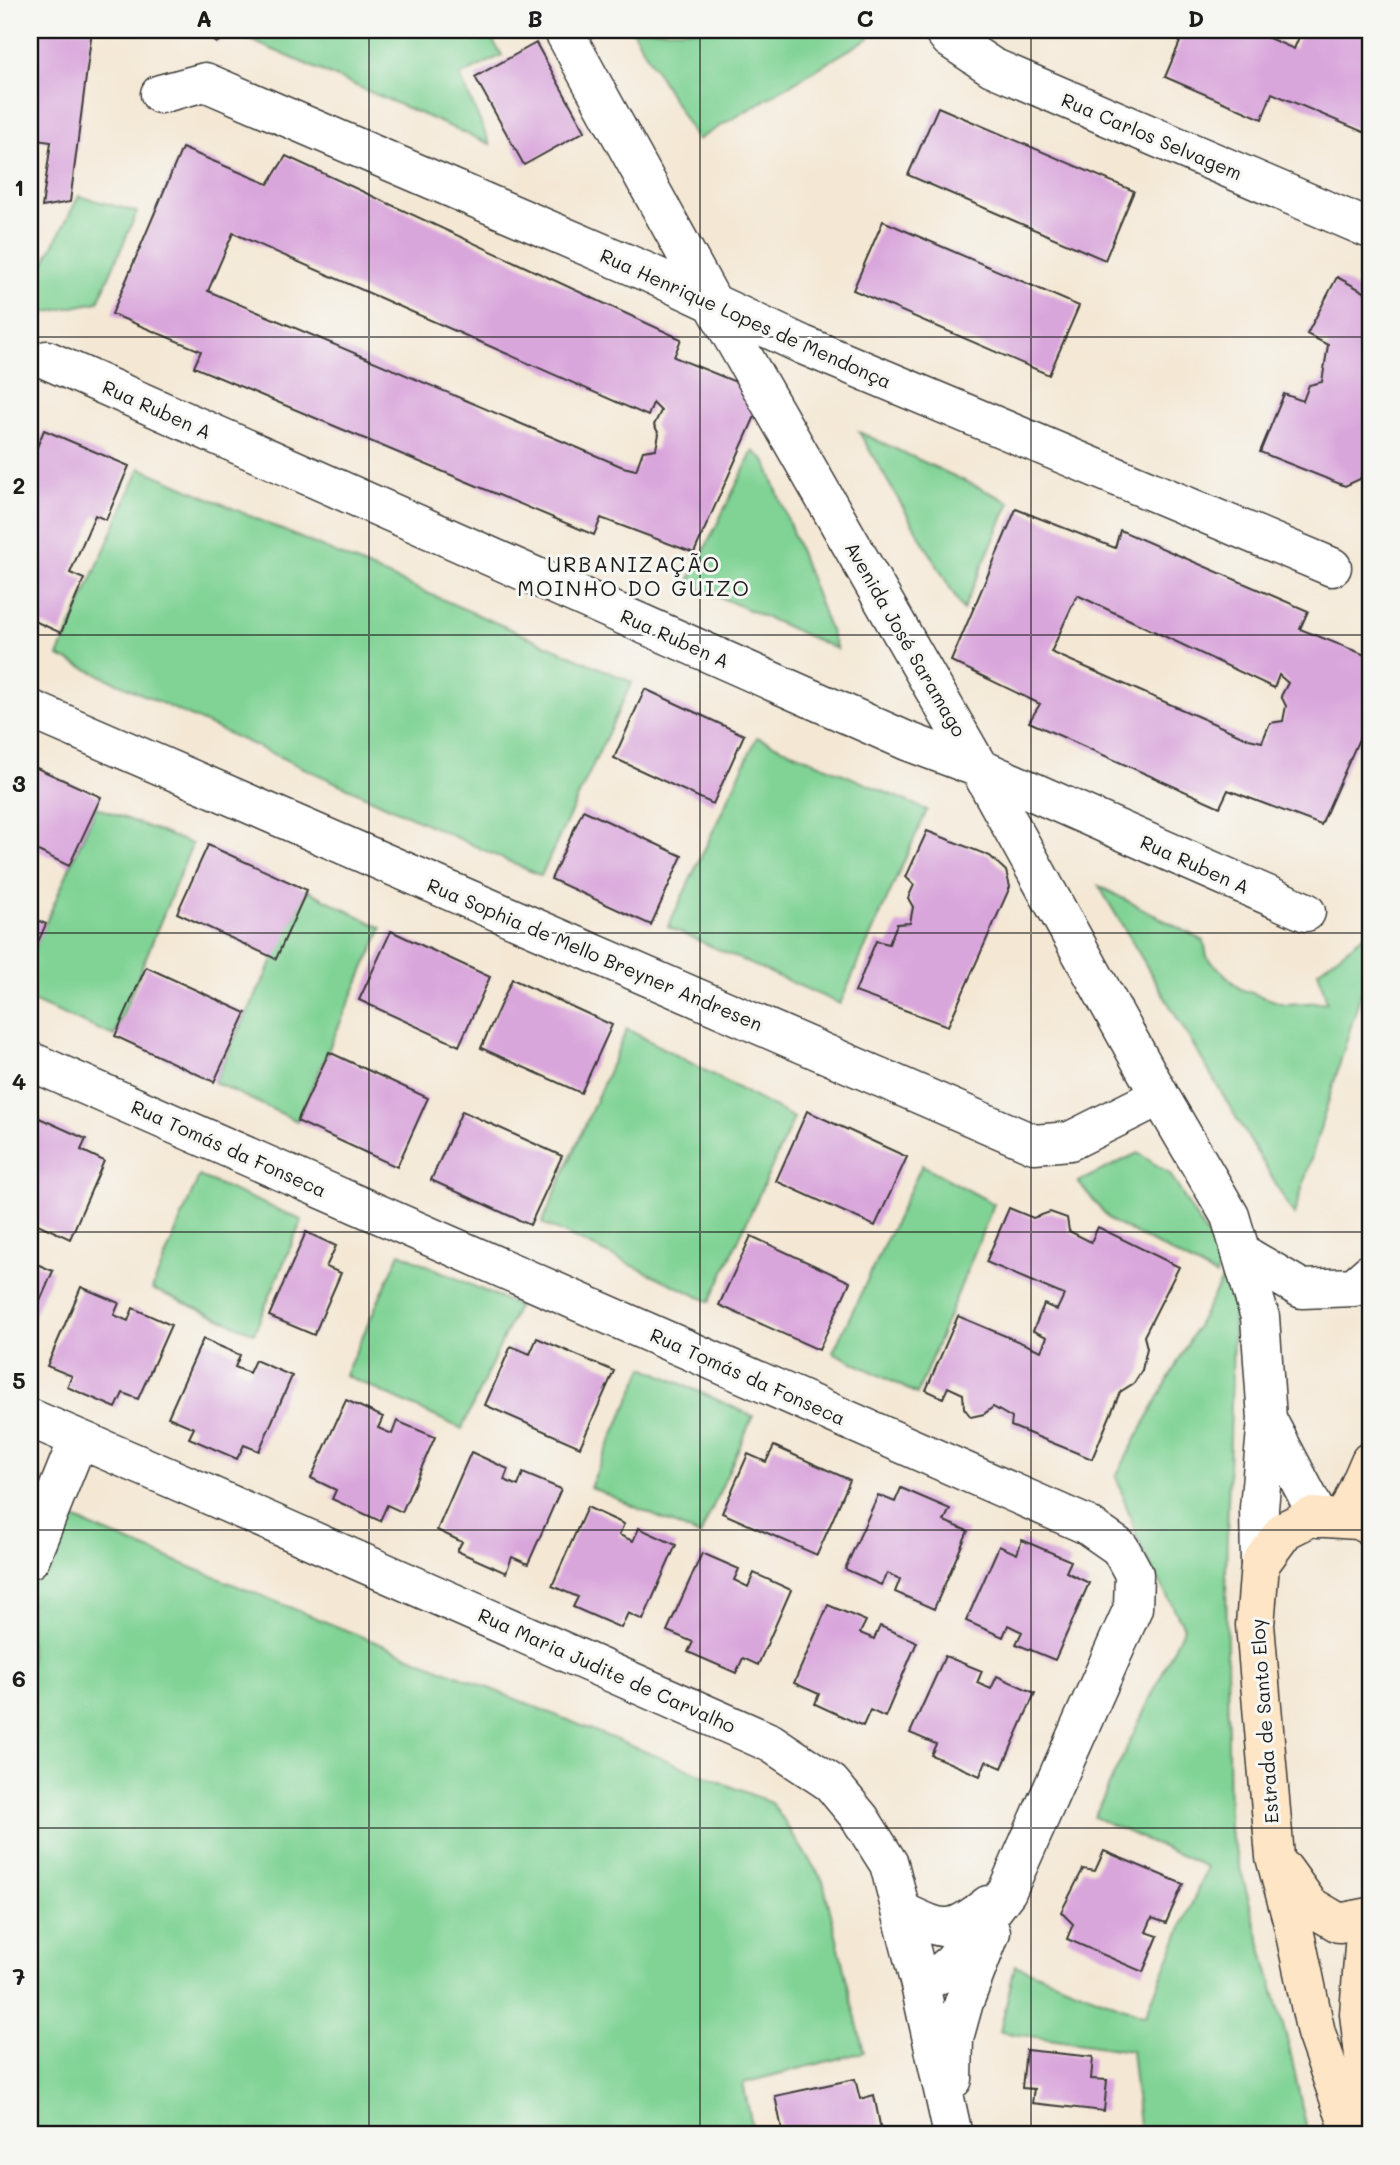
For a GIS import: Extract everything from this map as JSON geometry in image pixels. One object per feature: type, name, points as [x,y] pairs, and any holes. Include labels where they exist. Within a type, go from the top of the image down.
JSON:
[{"type":"main road","points":[[1260,1564],[1285,1530],[1311,1517],[1345,1521],[1370,1461]]},
{"type":"main road","name":"Estrada de Santo Eloy","points":[[1260,1564],[1255,1625],[1275,1857],[1292,1920],[1316,2033],[1352,2135]]},
{"type":"main road","points":[[1275,1857],[1310,1906],[1339,1923],[1368,1918],[1359,2014],[1370,2105]]},
{"type":"street","name":"Avenida José Saramago","points":[[563,30],[713,303],[979,768],[1160,1096],[1230,1216],[1260,1318],[1267,1419],[1259,1508],[1260,1564]]},
{"type":"street","name":"Rua Carlos Selvagem","points":[[943,30],[950,40],[992,67],[1370,229]]},
{"type":"street","name":"Rua Henrique Lopes de Mendonça","points":[[160,94],[205,82],[713,303],[803,345],[1332,567]]},
{"type":"street","name":"Rua Ruben A","points":[[47,360],[906,741],[979,768],[1306,912]]},
{"type":"street","name":"Rua Sophia de Mello Breyner Andresen","points":[[30,709],[1034,1144],[1070,1140],[1160,1096]]},
{"type":"street","name":"Rua Tomás da Fonseca","points":[[30,1061],[1087,1525],[1120,1548],[1134,1574],[1133,1608],[1006,1891],[953,1962],[938,1975],[920,1984]]},
{"type":"street","points":[[1241,1253],[1302,1289],[1354,1287],[1370,1273]]},
{"type":"street","name":"Rua Maria Judite de Carvalho","points":[[30,1418],[175,1479],[771,1743],[831,1783],[860,1818],[889,1864],[920,1984],[953,2133]]},
{"type":"street","name":"Avenida José Saramago","points":[[1267,1419],[1345,1521]]},
{"type":"street","points":[[30,1559],[78,1440]]},
{"type":"street","name":"Rua Tomás da Fonseca","points":[[901,1911],[938,1928],[957,1927],[1006,1891]]},
{"type":"street","points":[[953,2133],[954,2038],[964,2002],[1006,1891]]},
{"type":"green space","points":[[262,30],[486,30],[502,55],[460,76],[490,144],[248,39]]},
{"type":"green space","points":[[632,30],[864,30],[869,38],[697,140]]},
{"type":"green space","points":[[79,196],[137,212],[98,302],[43,313],[30,296],[30,290]]},
{"type":"green space","points":[[859,432],[1010,502],[963,610]]},
{"type":"green space","points":[[753,451],[765,460],[837,649],[688,583]]},
{"type":"green space","points":[[140,468],[632,682],[541,876],[58,656]]},
{"type":"green space","points":[[757,737],[927,810],[840,1004],[668,927]]},
{"type":"green space","points":[[96,807],[192,844],[114,1036],[30,1000],[30,959]]},
{"type":"green space","points":[[1099,886],[1204,941],[1207,957],[1240,989],[1284,1004],[1327,1002],[1318,971],[1370,931],[1370,963],[1294,1215]]},
{"type":"green space","points":[[307,890],[382,928],[297,1121],[214,1082]]},
{"type":"green space","points":[[627,1029],[794,1118],[710,1302],[542,1223]]},
{"type":"green space","points":[[1138,1153],[1170,1174],[1220,1258],[1216,1276],[1111,1221],[1078,1182]]},
{"type":"green space","points":[[922,1165],[994,1204],[917,1394],[833,1352]]},
{"type":"green space","points":[[199,1176],[302,1220],[254,1333],[152,1289]]},
{"type":"green space","points":[[400,1253],[518,1306],[462,1429],[345,1375]]},
{"type":"green space","points":[[1223,1278],[1234,1306],[1226,1569],[1229,1828],[1289,2046],[1308,2135],[1140,2135],[1131,2051],[1000,2032],[1015,1965],[1145,2016],[1207,1867],[1094,1817],[1184,1627],[1141,1548],[1116,1476]]},
{"type":"green space","points":[[644,1367],[753,1416],[700,1536],[590,1487]]},
{"type":"green space","points":[[30,1500],[772,1803],[823,1881],[864,2052],[743,2083],[754,2135],[30,2135]]},
{"type":"building","points":[[30,30],[92,30],[70,202],[42,207],[51,142],[30,139]]},
{"type":"building","points":[[207,30],[238,30],[216,43]]},
{"type":"building","points":[[1185,30],[1250,30],[1294,49],[1302,30],[1370,30],[1368,134],[1272,93],[1262,119],[1165,77]]},
{"type":"building","points":[[536,43],[585,131],[524,165],[475,77]]},
{"type":"building","points":[[938,107],[1134,191],[1105,260],[908,175]]},
{"type":"building","points":[[182,148],[268,184],[286,156],[681,339],[674,357],[736,382],[756,414],[694,553],[601,518],[594,535],[194,367],[201,351],[112,314]],"holes":[[[233,233],[648,416],[653,403],[661,411],[654,425],[659,434],[656,449],[643,451],[636,470],[623,467],[208,291]]]},
{"type":"building","points":[[883,221],[1079,306],[1049,375],[853,290]]},
{"type":"building","points":[[1337,277],[1370,295],[1370,455],[1360,479],[1345,486],[1260,452],[1284,394],[1303,401],[1309,385],[1322,382],[1328,345],[1307,334]]},
{"type":"building","points":[[44,430],[129,466],[106,520],[95,515],[70,573],[84,579],[61,633],[30,619],[30,464]]},
{"type":"building","points":[[1016,509],[1115,548],[1120,530],[1308,611],[1300,629],[1363,654],[1370,661],[1370,714],[1321,825],[1228,790],[1220,807],[1029,722],[1040,704],[951,661]],"holes":[[[1077,595],[1274,688],[1279,675],[1288,683],[1281,696],[1286,706],[1283,721],[1270,723],[1262,742],[1249,739],[1051,652]]]},
{"type":"building","points":[[645,689],[744,735],[713,804],[614,758]]},
{"type":"building","points":[[30,765],[101,797],[69,866],[30,847]]},
{"type":"building","points":[[583,810],[682,856],[651,925],[551,879]]},
{"type":"building","points":[[927,831],[990,856],[1006,871],[1010,887],[948,1026],[855,992],[876,941],[889,944],[897,924],[910,923],[913,907],[908,898],[914,885],[906,877]]},
{"type":"building","points":[[208,845],[307,890],[276,959],[177,913]]},
{"type":"building","points":[[30,917],[46,924],[30,960]]},
{"type":"building","points":[[391,931],[490,977],[459,1046],[359,1000]]},
{"type":"building","points":[[146,967],[246,1013],[214,1082],[115,1036]]},
{"type":"building","points":[[512,979],[612,1025],[581,1093],[481,1048]]},
{"type":"building","points":[[329,1052],[428,1098],[397,1167],[297,1121]]},
{"type":"building","points":[[462,1111],[562,1156],[530,1225],[431,1180]]},
{"type":"building","points":[[807,1111],[907,1157],[875,1226],[776,1181]]},
{"type":"building","points":[[37,1117],[86,1139],[81,1150],[104,1161],[70,1239],[31,1221],[36,1209],[30,1206],[30,1131]]},
{"type":"building","points":[[1009,1208],[1033,1218],[1050,1212],[1067,1218],[1069,1231],[1091,1242],[1098,1227],[1179,1267],[1144,1336],[1147,1348],[1142,1370],[1134,1383],[1120,1392],[1092,1459],[1011,1426],[1012,1418],[993,1407],[984,1414],[971,1417],[964,1408],[963,1394],[948,1387],[943,1398],[926,1390],[958,1316],[1041,1351],[1047,1337],[1033,1331],[1044,1304],[1057,1310],[1064,1295],[986,1262]]},
{"type":"building","points":[[306,1232],[336,1246],[326,1267],[341,1273],[314,1335],[269,1316]]},
{"type":"building","points":[[751,1236],[850,1282],[819,1350],[719,1305]]},
{"type":"building","points":[[30,1261],[53,1271],[30,1324]]},
{"type":"building","points":[[81,1287],[119,1303],[114,1315],[128,1321],[133,1308],[171,1325],[138,1399],[123,1393],[116,1408],[67,1387],[72,1376],[47,1366]]},
{"type":"building","points":[[537,1338],[614,1371],[580,1447],[485,1405],[511,1346],[530,1354]]},
{"type":"building","points":[[203,1339],[240,1355],[235,1367],[249,1373],[255,1360],[292,1376],[259,1451],[244,1445],[237,1459],[189,1438],[194,1428],[168,1417]]},
{"type":"building","points":[[346,1400],[383,1417],[378,1428],[392,1434],[397,1421],[435,1437],[402,1512],[387,1505],[380,1521],[332,1499],[336,1490],[311,1478]]},
{"type":"building","points":[[774,1446],[850,1480],[817,1555],[722,1513],[748,1454],[766,1462]]},
{"type":"building","points":[[471,1452],[508,1469],[504,1480],[518,1486],[523,1473],[561,1489],[528,1564],[512,1557],[506,1573],[457,1551],[462,1542],[437,1530]]},
{"type":"building","points":[[901,1488],[950,1509],[944,1521],[968,1531],[934,1609],[895,1592],[900,1579],[887,1573],[881,1585],[845,1569],[878,1495],[895,1502]]},
{"type":"building","points":[[587,1507],[624,1524],[619,1535],[633,1541],[639,1528],[676,1545],[643,1620],[628,1613],[621,1628],[573,1607],[578,1597],[552,1586]]},
{"type":"building","points":[[1022,1540],[1071,1561],[1066,1572],[1089,1583],[1055,1660],[1016,1644],[1022,1632],[1008,1625],[1003,1637],[966,1621],[999,1546],[1017,1554]]},
{"type":"building","points":[[702,1553],[739,1569],[734,1580],[748,1587],[754,1573],[791,1590],[758,1665],[743,1658],[736,1673],[688,1652],[693,1642],[667,1631]]},
{"type":"building","points":[[828,1605],[866,1621],[860,1633],[874,1639],[880,1626],[917,1642],[885,1717],[870,1710],[863,1726],[815,1704],[819,1694],[794,1683]]},
{"type":"building","points":[[945,1656],[982,1671],[977,1683],[991,1689],[997,1676],[1035,1693],[1002,1768],[986,1761],[980,1776],[931,1755],[936,1744],[910,1733]]},
{"type":"building","points":[[1104,1851],[1183,1884],[1166,1923],[1152,1918],[1146,1932],[1158,1936],[1143,1972],[1067,1939],[1073,1924],[1061,1912],[1083,1869],[1095,1871]]},
{"type":"building","points":[[1026,2050],[1093,2057],[1091,2079],[1107,2080],[1104,2111],[1032,2103],[1034,2089],[1022,2088]]},
{"type":"building","points":[[855,2079],[860,2099],[874,2095],[882,2135],[796,2135],[796,2131],[783,2134],[775,2096]]},
{"type":"district","name":"URBANIZAÇÃO MOINHO DO GUIZO","points":[[634,575]]}]
